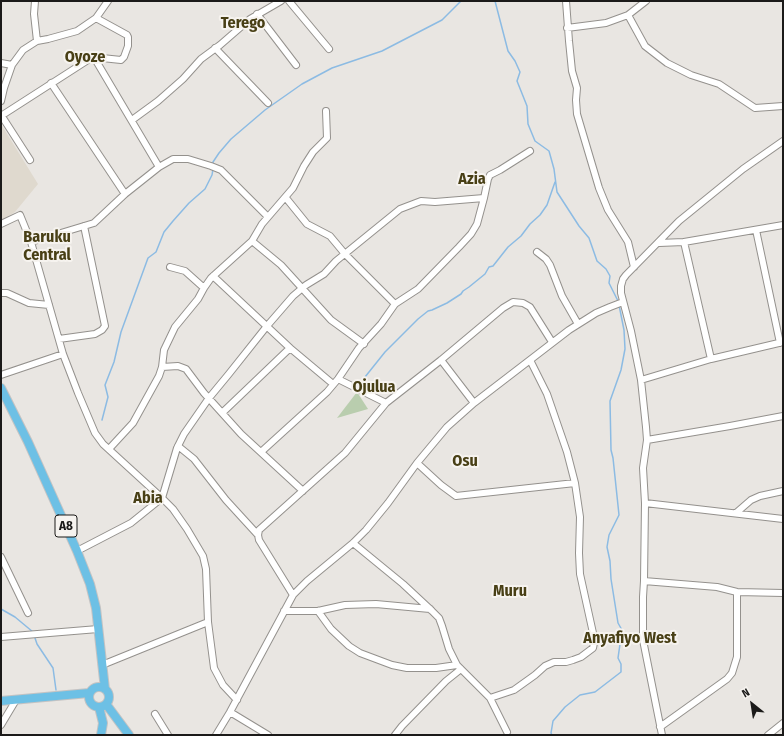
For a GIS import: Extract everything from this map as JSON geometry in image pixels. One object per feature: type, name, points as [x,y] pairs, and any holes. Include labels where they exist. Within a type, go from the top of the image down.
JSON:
[{"type":"main road","name":"A8","points":[[1,388],[28,442],[77,551],[93,596],[102,669]]},
{"type":"main road","points":[[1,701],[89,693],[96,687],[102,669]]},
{"type":"main road","points":[[101,735],[103,723],[102,706],[109,696],[105,689],[102,669]]},
{"type":"main road","points":[[96,687],[105,689]]},
{"type":"main road","points":[[89,693],[88,697],[91,704],[102,706],[129,735]]},
{"type":"main road","points":[[102,706],[122,735]]},
{"type":"street","points":[[35,1],[34,14],[37,41]]},
{"type":"street","points":[[1,100],[12,65],[23,50],[37,41],[70,34],[76,31],[96,18],[108,1]]},
{"type":"street","points":[[132,120],[158,101],[183,79],[201,59],[245,23],[257,14],[281,1]]},
{"type":"street","points":[[289,1],[329,49]]},
{"type":"street","points":[[566,1],[568,19],[567,28],[572,71],[577,88],[577,114],[599,188],[608,210],[628,242],[634,267]]},
{"type":"street","points":[[567,28],[606,23],[628,15],[646,1]]},
{"type":"street","points":[[257,14],[296,65]]},
{"type":"street","points":[[628,15],[645,46],[668,63],[691,75],[720,84],[755,108],[783,106]]},
{"type":"street","points":[[30,160],[1,115],[88,60],[121,60],[124,57],[128,46],[127,35],[96,18]]},
{"type":"street","points":[[215,48],[268,103]]},
{"type":"street","points":[[96,59],[159,167]]},
{"type":"street","points":[[1,63],[12,65]]},
{"type":"street","points":[[51,83],[126,194]]},
{"type":"street","points":[[109,449],[138,416],[159,376],[162,367],[164,350],[175,327],[198,299],[213,276],[252,241],[262,224],[286,198],[293,188],[313,152],[327,138],[326,111]]},
{"type":"street","points":[[662,735],[643,640],[642,597],[644,581],[645,503],[643,468],[647,440],[641,380],[631,331],[621,293],[623,279],[689,214],[743,169],[783,141]]},
{"type":"street","points":[[261,452],[319,400],[338,378],[354,354],[381,324],[396,304],[418,289],[471,234],[477,224],[490,175],[530,151]]},
{"type":"street","points":[[31,242],[84,226],[98,220],[126,194],[159,167],[173,159],[188,160],[222,170],[268,217]]},
{"type":"street","points":[[286,198],[307,224],[330,236],[345,254],[396,304]]},
{"type":"street","points":[[77,551],[131,524],[162,498],[178,446],[184,434],[209,398],[228,376],[266,326],[302,288],[324,274],[345,254],[400,209],[421,201],[435,202],[484,198]]},
{"type":"street","points":[[1,224],[20,215],[31,242],[63,354],[92,428],[99,439],[173,509],[203,556],[206,569],[208,622],[214,668],[223,685],[237,700]]},
{"type":"street","points":[[659,243],[684,242],[783,225]]},
{"type":"street","points":[[59,338],[95,334],[102,330],[105,326],[84,226]]},
{"type":"street","points":[[641,380],[711,359],[782,343],[756,230]]},
{"type":"street","points":[[252,241],[281,265],[331,320],[364,344]]},
{"type":"street","points":[[684,242],[711,359]]},
{"type":"street","points":[[537,252],[546,259],[550,265],[562,296],[578,324]]},
{"type":"street","points":[[170,267],[182,270],[204,288]]},
{"type":"street","points":[[213,276],[290,348],[333,384]]},
{"type":"street","points":[[2,291],[29,303],[49,305]]},
{"type":"street","points":[[258,535],[261,528],[345,453],[386,403],[441,360],[503,308],[513,302],[523,303],[530,307],[552,342]]},
{"type":"street","points":[[216,735],[237,700],[293,595],[366,530],[417,463],[447,427],[474,403],[552,342],[596,313],[610,306],[623,302]]},
{"type":"street","points":[[222,412],[290,348]]},
{"type":"street","points":[[1,375],[63,354]]},
{"type":"street","points":[[441,360],[474,403]]},
{"type":"street","points":[[490,698],[514,690],[545,666],[554,662],[573,660],[581,657],[593,648],[594,643],[580,574],[580,517],[575,483],[567,452],[547,394],[530,360]]},
{"type":"street","points":[[162,367],[178,366],[186,370],[241,434],[303,491]]},
{"type":"street","points":[[338,378],[386,403]]},
{"type":"street","points":[[647,440],[783,416]]},
{"type":"street","points":[[178,446],[194,459],[226,500],[258,535],[259,540],[293,595]]},
{"type":"street","points":[[417,463],[441,485],[456,496],[575,483]]},
{"type":"street","points":[[736,513],[751,500],[760,496],[783,491]]},
{"type":"street","points":[[645,503],[783,519]]},
{"type":"street","points":[[353,543],[403,584],[439,618],[449,650],[459,667],[490,698],[507,732]]},
{"type":"street","points":[[1,557],[28,614]]},
{"type":"street","points":[[644,581],[709,586],[737,592],[783,593]]},
{"type":"street","points":[[660,727],[727,679],[732,673],[737,657],[737,592]]},
{"type":"street","points":[[284,611],[318,611],[345,605],[376,604],[430,609]]},
{"type":"street","points":[[318,611],[331,629],[348,646],[360,653],[392,665],[407,668],[459,667]]},
{"type":"street","points":[[102,669],[208,622]]},
{"type":"street","points":[[1,637],[98,629]]},
{"type":"street","points":[[394,735],[459,667]]},
{"type":"street","points":[[1,725],[16,700]]},
{"type":"street","points":[[230,712],[268,735]]},
{"type":"street","points":[[155,714],[168,735]]},
{"type":"street","points":[[768,735],[783,723]]},
{"type":"shaded area","points":[[1,124],[38,184],[15,212],[1,221]]},
{"type":"green space","points":[[357,392],[368,409],[337,418]]},
{"type":"waterway","points":[[213,165],[213,162],[219,153],[231,139],[265,110],[302,84],[332,68],[382,51],[442,20],[461,1]]},
{"type":"waterway","points":[[495,1],[508,51],[520,72],[517,81],[527,106],[528,124],[535,141],[549,151],[554,169],[557,192],[579,226],[589,238],[597,261],[606,269],[610,276],[609,283],[618,301]]},
{"type":"waterway","points":[[102,420],[108,397],[105,385],[114,362],[121,332],[148,258],[156,252],[164,232],[173,221],[189,203],[205,189],[212,175],[213,169]]},
{"type":"waterway","points":[[365,377],[385,352],[418,319],[428,311],[447,303],[461,294],[485,274],[489,267],[493,266],[508,247],[521,236],[530,224],[540,215],[547,205],[555,182]]},
{"type":"waterway","points":[[552,735],[553,721],[565,707],[580,695],[595,692],[621,672],[621,664],[618,658],[622,630],[618,623],[607,547],[609,535],[619,515],[611,450],[610,401],[621,370],[625,349],[624,330],[619,305]]},
{"type":"waterway","points":[[1,609],[15,617],[33,632]]},
{"type":"waterway","points":[[34,635],[37,644],[53,668],[56,690]]},
{"type":"district","name":"Terego","points":[[243,24]]},
{"type":"district","name":"Oyoze","points":[[85,58]]},
{"type":"district","name":"Azia","points":[[472,180]]},
{"type":"district","name":"Baruku Central","points":[[47,247]]},
{"type":"district","name":"Ojulua","points":[[374,388]]},
{"type":"district","name":"Osu","points":[[465,462]]},
{"type":"district","name":"Abia","points":[[148,499]]},
{"type":"district","name":"Muru","points":[[510,592]]},
{"type":"district","name":"Anyafiyo West","points":[[630,639]]}]
